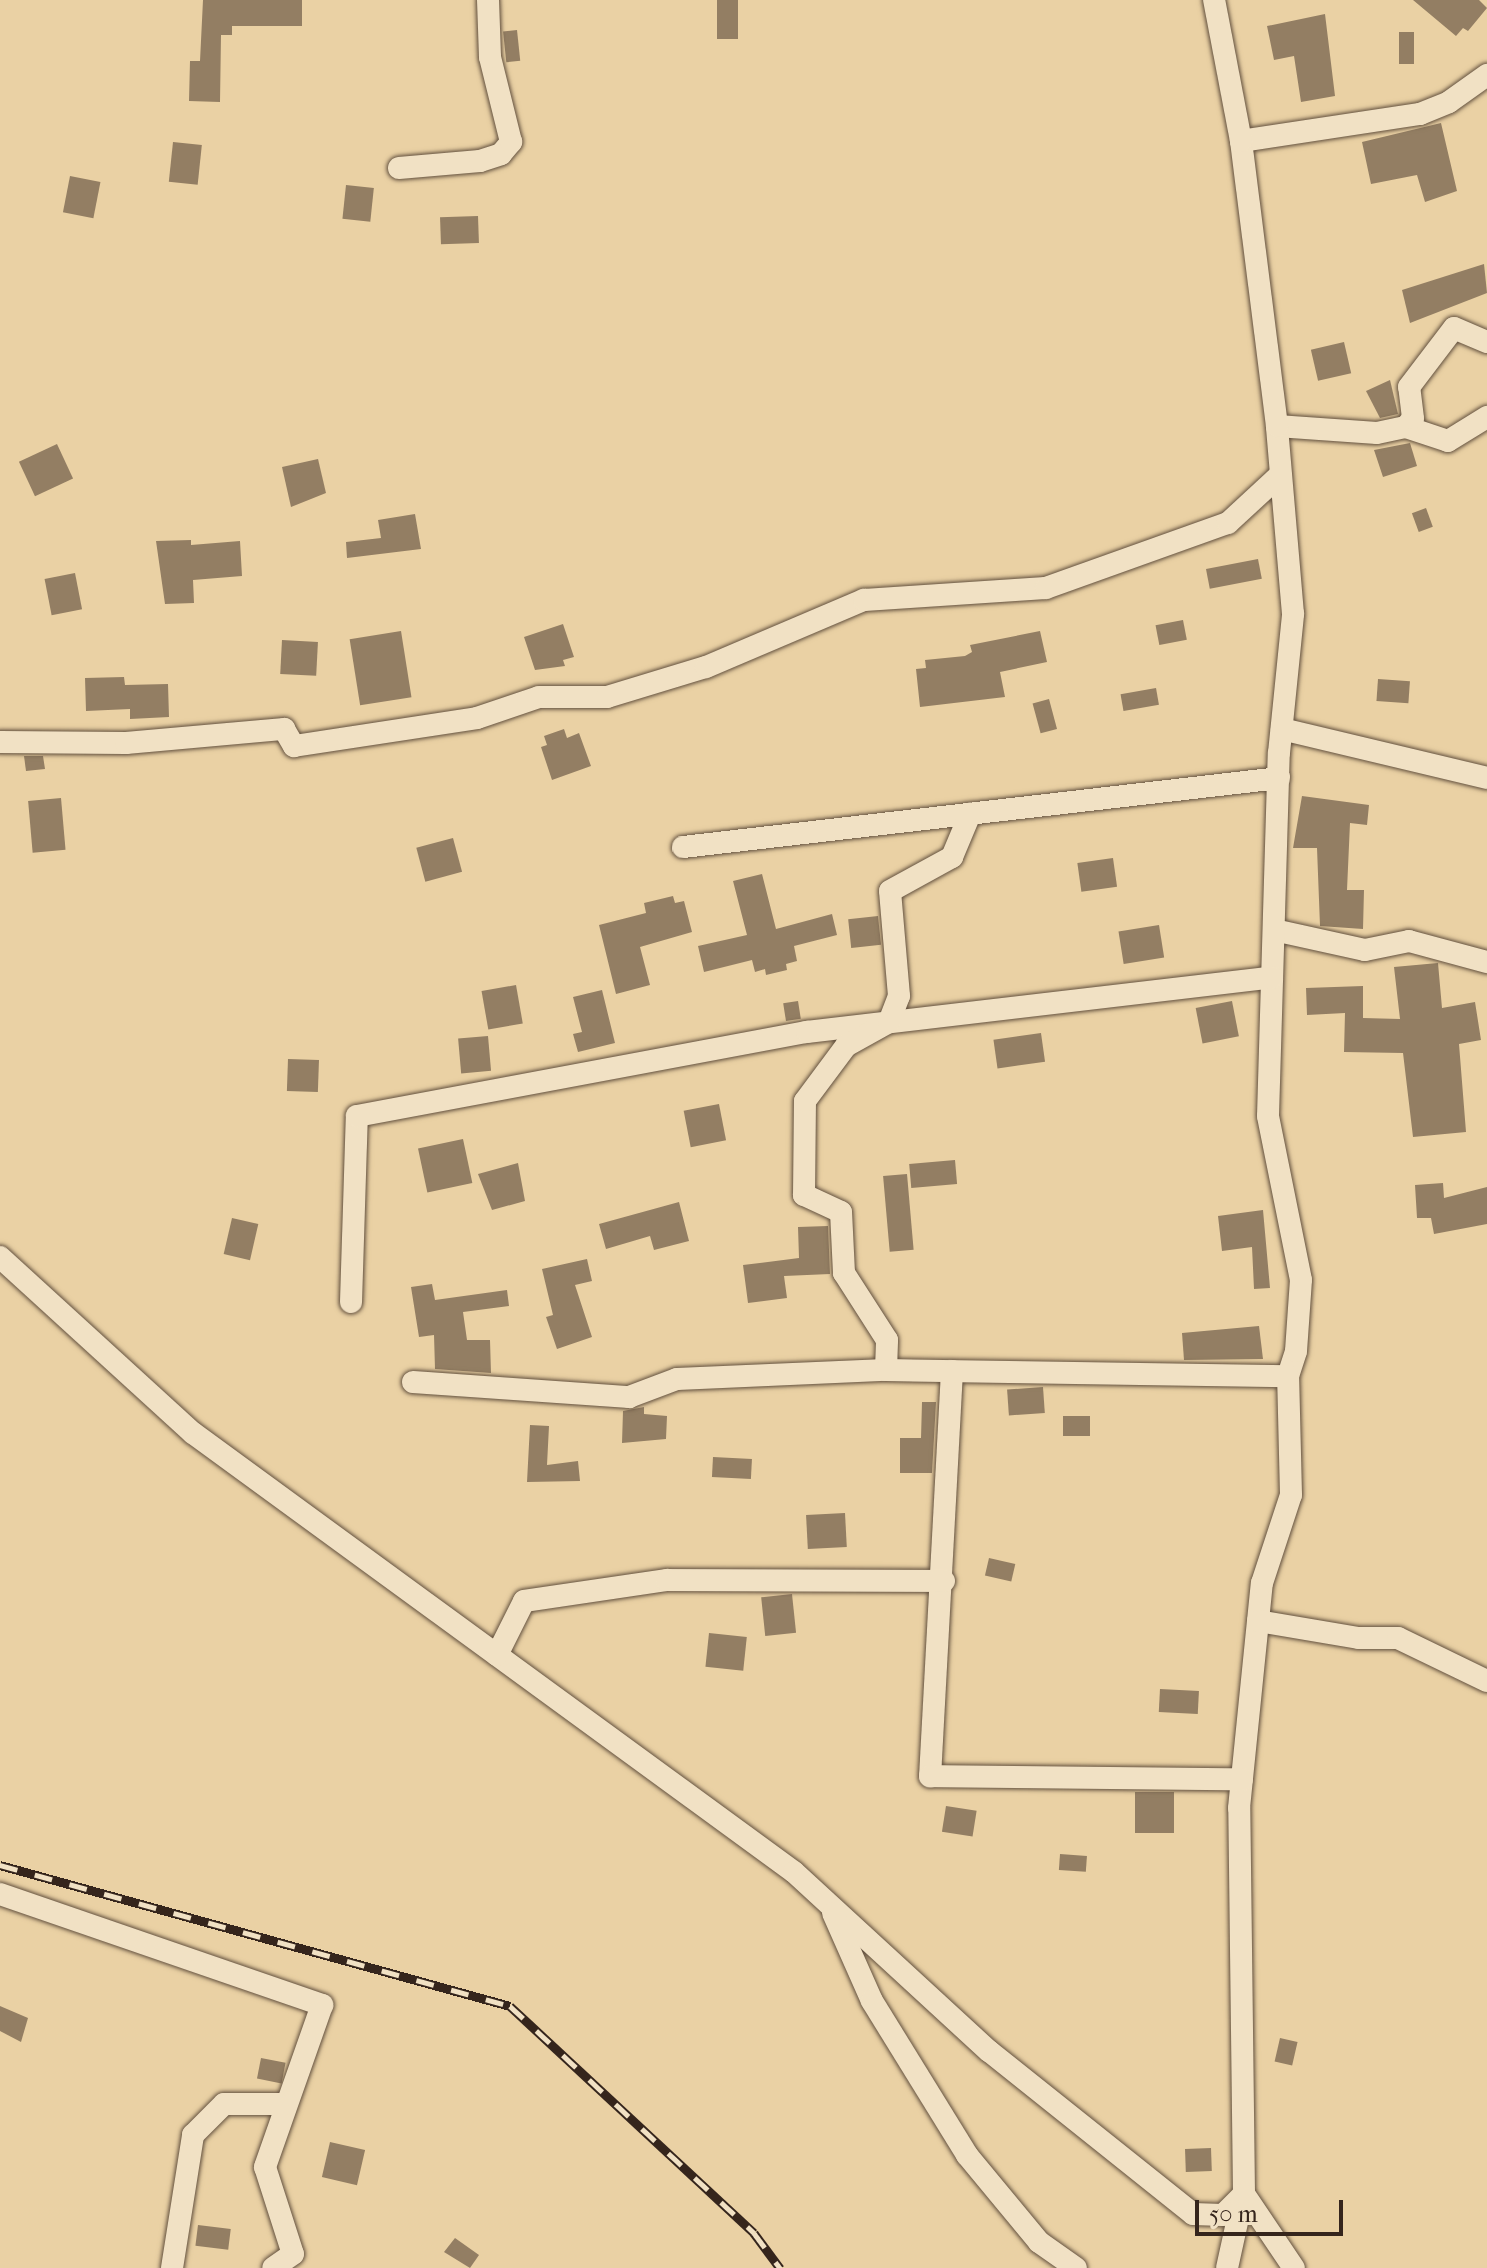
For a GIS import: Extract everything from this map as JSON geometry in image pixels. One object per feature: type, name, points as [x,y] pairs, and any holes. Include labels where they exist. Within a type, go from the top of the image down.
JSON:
[{"type":"street","points":[[399,168],[480,161],[501,154],[511,142],[490,57],[488,0]]},
{"type":"street","points":[[1209,1],[1241,141],[1277,426],[1293,614],[1279,778],[1268,1116],[1301,1280],[1296,1351],[1288,1376],[1291,1495],[1262,1583],[1242,1779],[1238,2006],[1244,2194],[1227,2268]]},
{"type":"street","points":[[1241,141],[1420,114],[1449,102],[1487,75]]},
{"type":"street","points":[[1406,427],[1413,418],[1409,387],[1454,328],[1487,342]]},
{"type":"street","points":[[1277,426],[1377,433],[1406,427],[1448,441],[1487,417]]},
{"type":"street","points":[[0,742],[126,743],[284,729],[294,746],[477,718],[539,697],[607,697],[706,667],[864,600],[1046,588],[1228,523],[1280,475]]},
{"type":"street","points":[[1282,729],[1487,778]]},
{"type":"street","points":[[683,847],[1279,778]]},
{"type":"street","points":[[886,1370],[887,1340],[844,1273],[841,1212],[804,1195],[805,1101],[846,1046],[889,1022],[899,996],[890,891],[952,857],[970,814]]},
{"type":"street","points":[[1274,930],[1365,950],[1409,941],[1487,962]]},
{"type":"street","points":[[351,1302],[357,1116],[807,1032],[1272,977]]},
{"type":"street","points":[[0,1257],[193,1433],[794,1872],[989,2051],[1193,2214],[1223,2215],[1244,2194]]},
{"type":"street","points":[[413,1382],[629,1397],[677,1379],[886,1370],[1288,1376]]},
{"type":"street","points":[[952,1371],[944,1581],[930,1776],[1242,1779]]},
{"type":"street","points":[[497,1655],[524,1601],[667,1580],[944,1581]]},
{"type":"street","points":[[1258,1621],[1359,1638],[1398,1638],[1487,1681]]},
{"type":"street","points":[[0,1894],[322,2005],[265,2167],[293,2254],[273,2268]]},
{"type":"street","points":[[829,1905],[872,2001],[967,2155],[1039,2242],[1076,2268]]},
{"type":"street","points":[[172,2268],[193,2135],[224,2104],[286,2104]]},
{"type":"street","points":[[1244,2194],[1294,2268]]},
{"type":"building","points":[[203,0],[302,0],[302,26],[232,26],[232,35],[221,35],[220,102],[189,101],[190,61],[200,61]]},
{"type":"building","points":[[717,0],[738,0],[738,39],[717,39]]},
{"type":"building","points":[[1413,0],[1479,0],[1487,8],[1468,31],[1463,28],[1456,36]]},
{"type":"building","points":[[1325,14],[1335,96],[1301,102],[1294,56],[1274,60],[1267,26]]},
{"type":"building","points":[[517,30],[520,61],[506,62],[503,31]]},
{"type":"building","points":[[1399,32],[1414,32],[1414,64],[1399,64]]},
{"type":"building","points":[[1441,123],[1457,191],[1425,202],[1417,175],[1371,184],[1362,142]]},
{"type":"building","points":[[173,142],[202,145],[198,185],[169,182]]},
{"type":"building","points":[[70,176],[100,182],[93,218],[63,212]]},
{"type":"building","points":[[346,185],[374,188],[370,222],[342,219]]},
{"type":"building","points":[[478,216],[479,243],[441,244],[440,217]]},
{"type":"building","points":[[1484,264],[1487,293],[1410,323],[1402,290]]},
{"type":"building","points":[[1344,342],[1351,373],[1318,381],[1311,350]]},
{"type":"building","points":[[1390,380],[1398,414],[1380,418],[1366,391]]},
{"type":"building","points":[[1410,443],[1417,466],[1383,477],[1374,450]]},
{"type":"building","points":[[57,444],[73,478],[35,496],[19,462]]},
{"type":"building","points":[[318,459],[326,493],[291,507],[282,467]]},
{"type":"building","points":[[1426,508],[1433,527],[1419,532],[1412,513]]},
{"type":"building","points":[[415,514],[421,549],[347,558],[346,542],[381,538],[378,520]]},
{"type":"building","points":[[191,540],[191,545],[240,541],[242,576],[193,580],[194,603],[165,604],[156,541]]},
{"type":"building","points":[[1258,559],[1262,579],[1210,589],[1206,569]]},
{"type":"building","points":[[75,573],[82,609],[52,615],[45,579]]},
{"type":"building","points":[[1183,620],[1187,640],[1159,645],[1156,625]]},
{"type":"building","points":[[563,624],[574,657],[563,660],[565,666],[535,670],[524,637]]},
{"type":"building","points":[[401,631],[411,697],[360,705],[350,639]]},
{"type":"building","points":[[1040,631],[1047,662],[1000,672],[1005,697],[920,707],[916,669],[926,668],[925,660],[965,656],[972,652],[970,645]]},
{"type":"building","points":[[282,640],[318,642],[316,676],[280,674]]},
{"type":"building","points":[[124,677],[125,685],[168,684],[169,717],[130,719],[130,709],[86,711],[85,678]]},
{"type":"building","points":[[1378,679],[1410,681],[1408,703],[1376,701]]},
{"type":"building","points":[[1156,688],[1159,705],[1123,711],[1121,694]]},
{"type":"building","points":[[1049,699],[1057,729],[1041,733],[1033,703]]},
{"type":"building","points":[[564,729],[567,738],[579,733],[591,766],[552,780],[541,747],[547,745],[544,736]]},
{"type":"building","points":[[24,756],[43,756],[45,769],[26,771]]},
{"type":"building","points":[[1302,796],[1369,805],[1367,825],[1350,823],[1347,890],[1364,890],[1363,929],[1320,926],[1317,848],[1293,848]]},
{"type":"building","points":[[61,798],[66,850],[33,853],[28,801]]},
{"type":"building","points":[[453,838],[462,872],[425,882],[416,848]]},
{"type":"building","points":[[1113,858],[1117,887],[1081,892],[1077,863]]},
{"type":"building","points":[[762,874],[776,929],[832,914],[837,935],[794,946],[797,961],[786,964],[787,970],[766,975],[765,969],[755,972],[752,960],[704,972],[698,946],[747,935],[733,881]]},
{"type":"building","points":[[673,896],[675,903],[684,901],[692,932],[640,947],[650,985],[616,994],[599,925],[646,913],[644,903]]},
{"type":"building","points":[[878,916],[881,945],[851,948],[848,919]]},
{"type":"building","points":[[1159,925],[1164,958],[1124,964],[1119,931]]},
{"type":"building","points":[[1438,963],[1442,1008],[1475,1002],[1481,1040],[1459,1044],[1466,1132],[1413,1137],[1403,1053],[1344,1052],[1345,1013],[1307,1015],[1306,988],[1363,986],[1363,1018],[1400,1019],[1394,967]]},
{"type":"building","points":[[516,985],[523,1023],[488,1029],[482,991]]},
{"type":"building","points":[[602,990],[615,1043],[578,1052],[573,1034],[582,1032],[573,997]]},
{"type":"building","points":[[798,1001],[801,1019],[786,1021],[783,1003]]},
{"type":"building","points":[[1232,1001],[1239,1036],[1203,1043],[1196,1008]]},
{"type":"building","points":[[1041,1033],[1045,1062],[998,1068],[993,1040]]},
{"type":"building","points":[[488,1036],[491,1071],[461,1073],[458,1039]]},
{"type":"building","points":[[288,1059],[319,1060],[318,1092],[287,1091]]},
{"type":"building","points":[[719,1104],[726,1140],[691,1147],[684,1111]]},
{"type":"building","points":[[463,1139],[472,1183],[427,1193],[418,1149]]},
{"type":"building","points":[[955,1160],[957,1184],[911,1188],[909,1164]]},
{"type":"building","points":[[518,1163],[525,1201],[492,1210],[478,1174]]},
{"type":"building","points":[[907,1174],[914,1250],[890,1252],[883,1176]]},
{"type":"building","points":[[1443,1183],[1444,1198],[1487,1187],[1487,1224],[1434,1234],[1431,1218],[1417,1218],[1415,1185]]},
{"type":"building","points":[[679,1202],[689,1241],[654,1250],[650,1236],[606,1249],[599,1224]]},
{"type":"building","points":[[1263,1210],[1270,1288],[1254,1289],[1252,1247],[1222,1251],[1218,1216]]},
{"type":"building","points":[[232,1218],[258,1224],[250,1260],[224,1254]]},
{"type":"building","points":[[828,1226],[830,1274],[784,1276],[787,1298],[748,1303],[743,1265],[799,1258],[798,1227]]},
{"type":"building","points":[[587,1259],[592,1281],[575,1285],[592,1337],[557,1349],[546,1317],[553,1315],[542,1269]]},
{"type":"building","points":[[432,1284],[435,1300],[507,1290],[509,1306],[463,1312],[467,1340],[490,1340],[491,1373],[435,1369],[434,1335],[419,1337],[411,1287]]},
{"type":"building","points":[[1259,1326],[1263,1359],[1184,1360],[1182,1333]]},
{"type":"building","points":[[1043,1387],[1045,1413],[1009,1415],[1007,1390]]},
{"type":"building","points":[[922,1402],[936,1402],[932,1473],[900,1473],[900,1438],[921,1438]]},
{"type":"building","points":[[644,1407],[644,1414],[667,1416],[666,1439],[622,1443],[623,1411]]},
{"type":"building","points":[[1063,1416],[1090,1416],[1090,1436],[1063,1436]]},
{"type":"building","points":[[530,1425],[549,1426],[547,1465],[578,1461],[580,1481],[527,1482]]},
{"type":"building","points":[[713,1457],[752,1459],[751,1479],[712,1477]]},
{"type":"building","points":[[845,1513],[847,1547],[808,1549],[806,1515]]},
{"type":"building","points":[[989,1558],[1015,1564],[1011,1582],[985,1576]]},
{"type":"building","points":[[792,1594],[796,1633],[765,1636],[761,1597]]},
{"type":"building","points":[[709,1633],[747,1637],[743,1671],[705,1667]]},
{"type":"building","points":[[1160,1689],[1199,1691],[1198,1714],[1159,1712]]},
{"type":"building","points":[[1135,1792],[1174,1792],[1174,1833],[1135,1833]]},
{"type":"building","points":[[946,1806],[977,1811],[973,1837],[942,1832]]},
{"type":"building","points":[[1060,1854],[1087,1856],[1086,1872],[1059,1870]]},
{"type":"building","points":[[0,2006],[28,2018],[21,2042],[0,2031]]},
{"type":"building","points":[[1280,2038],[1298,2042],[1292,2065],[1275,2061]]},
{"type":"building","points":[[261,2058],[286,2063],[282,2083],[257,2079]]},
{"type":"building","points":[[330,2142],[365,2150],[357,2185],[322,2177]]},
{"type":"building","points":[[1211,2148],[1212,2171],[1186,2172],[1185,2149]]},
{"type":"building","points":[[198,2225],[231,2229],[228,2250],[195,2246]]},
{"type":"building","points":[[455,2238],[479,2255],[470,2268],[444,2252]]},
{"type":"railway","points":[[0,1865],[510,2006],[754,2233],[780,2268]]}]
